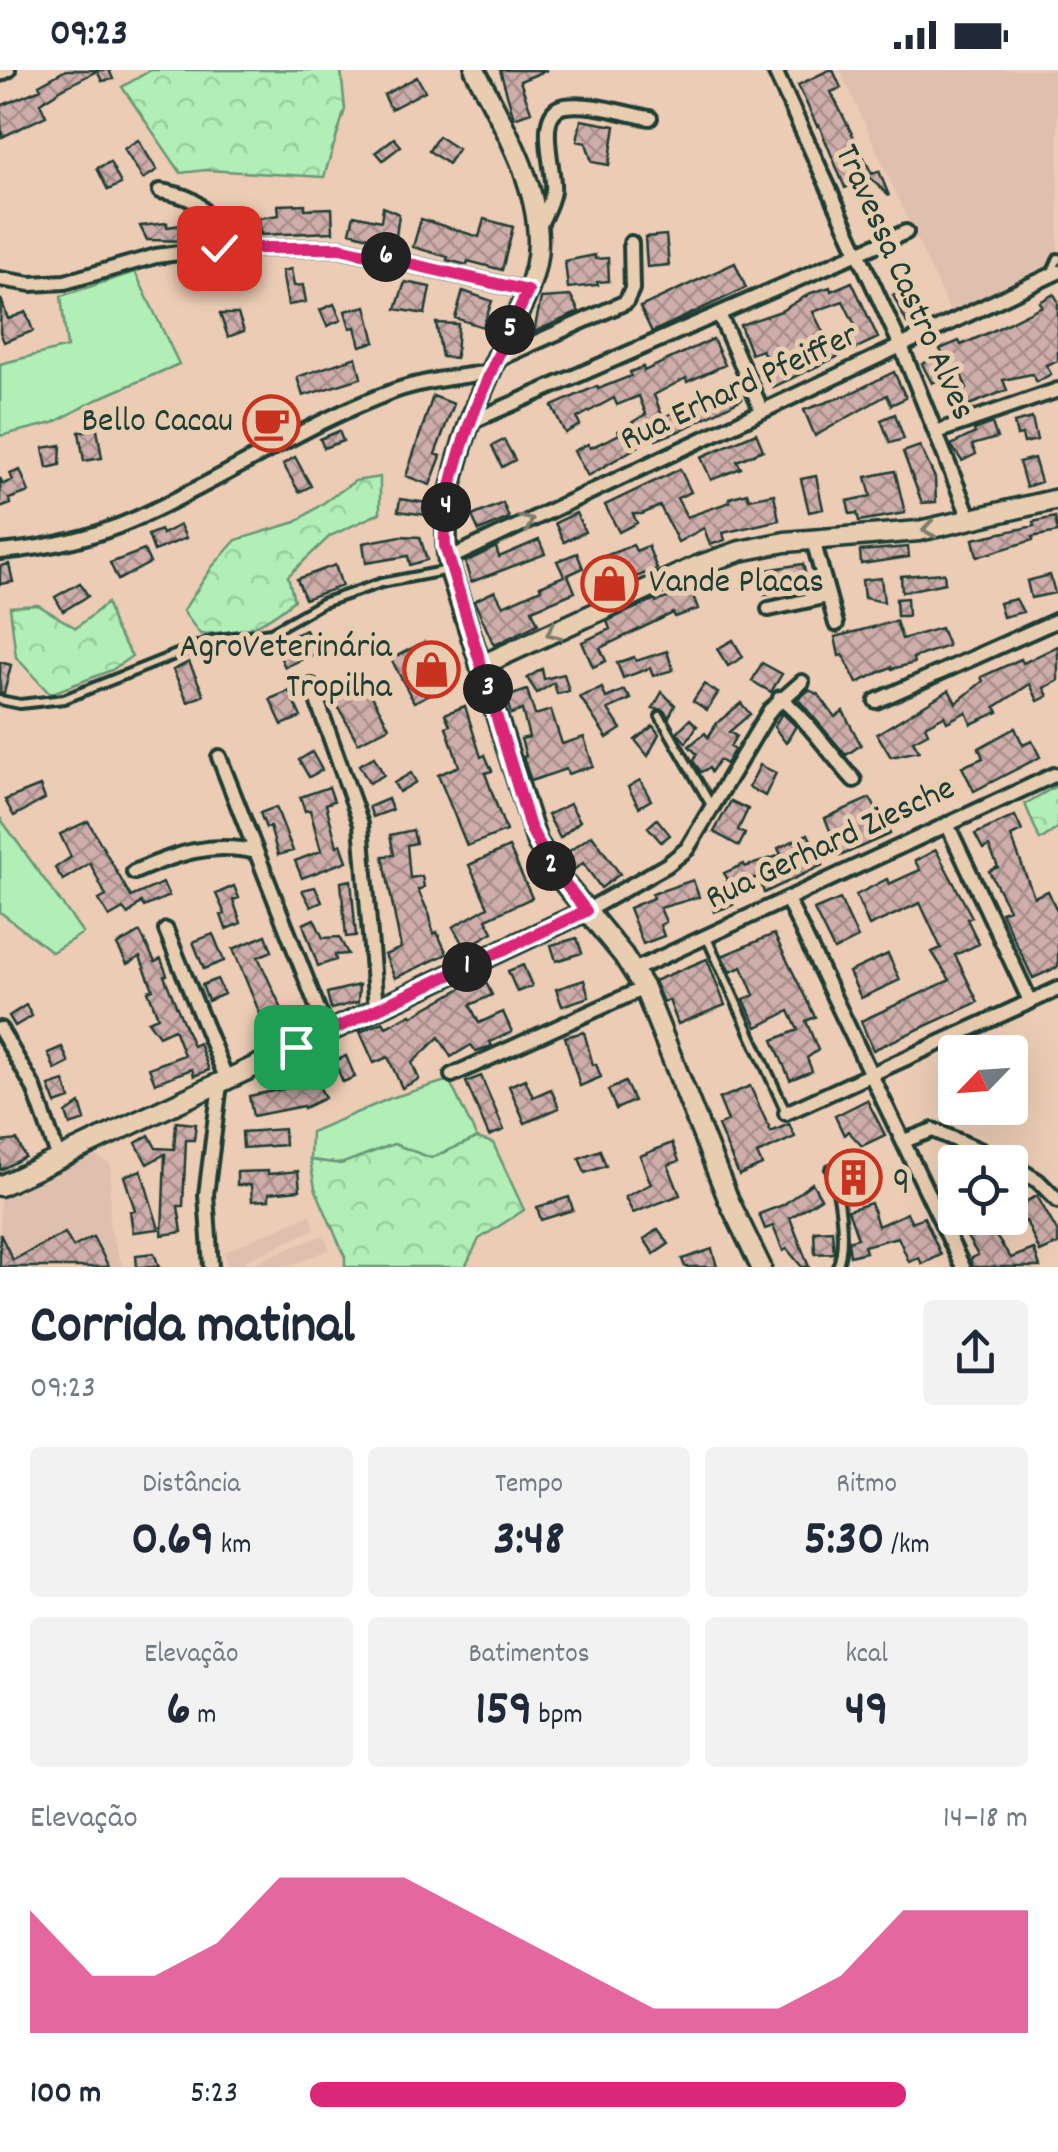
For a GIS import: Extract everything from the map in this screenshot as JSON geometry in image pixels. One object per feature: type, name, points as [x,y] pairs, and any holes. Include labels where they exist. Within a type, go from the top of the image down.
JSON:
[{"type":"main road","points":[[476,70],[526,178],[538,229],[536,269],[493,366],[448,495],[444,530],[449,565],[536,842],[644,988],[723,1186],[761,1267]]},
{"type":"main road","points":[[484,70],[486,92]]},
{"type":"main road","points":[[480,666],[714,559],[764,545],[919,531],[971,522],[1058,499]]},
{"type":"main road","points":[[0,1186],[586,911]]},
{"type":"street","points":[[0,74],[8,70]]},
{"type":"street","name":"Travessa Castro Alves","points":[[776,71],[901,346],[971,522]]},
{"type":"street","points":[[538,229],[554,189],[548,138],[552,115],[558,109],[576,106],[650,118]]},
{"type":"street","points":[[160,191],[196,200],[219,248]]},
{"type":"street","points":[[473,421],[906,232]]},
{"type":"street","points":[[0,552],[108,530],[358,405],[420,383],[493,366],[626,302],[632,289],[631,243]]},
{"type":"street","points":[[0,279],[30,284],[66,282],[156,256],[219,248],[340,248],[528,291]]},
{"type":"street","name":"Rua Erhard Pfeiffer","points":[[449,565],[606,485],[1054,274]]},
{"type":"street","points":[[719,314],[762,412]]},
{"type":"street","points":[[936,432],[1058,390]]},
{"type":"street","points":[[813,540],[836,624]]},
{"type":"street","points":[[769,609],[828,596]]},
{"type":"street","points":[[876,701],[1058,620]]},
{"type":"street","points":[[586,911],[681,856],[763,720],[780,698],[802,682]]},
{"type":"street","points":[[312,686],[362,824],[376,1008]]},
{"type":"street","points":[[780,698],[801,715],[854,780]]},
{"type":"street","points":[[219,757],[327,1032]]},
{"type":"street","name":"Rua Gerhard Ziesche","points":[[634,970],[1054,775]]},
{"type":"street","points":[[947,824],[1030,1001]]},
{"type":"street","points":[[134,872],[178,853],[206,848],[256,852]]},
{"type":"street","points":[[787,898],[963,1267]]},
{"type":"street","points":[[166,930],[224,1082],[206,1195],[211,1267]]},
{"type":"street","points":[[452,1075],[644,988]]},
{"type":"street","points":[[786,1113],[1058,989]]},
{"type":"street","points":[[0,1029],[34,1088],[59,1159]]},
{"type":"street","points":[[904,1142],[934,1130],[968,1145]]},
{"type":"street","points":[[1028,1175],[1058,1200]]},
{"type":"lane","points":[[1054,274],[1058,258]]},
{"type":"lane","points":[[0,700],[20,704],[64,699],[212,640],[271,632],[311,608],[449,565]]},
{"type":"lane","points":[[660,716],[712,808]]},
{"type":"lane","points":[[706,936],[786,1113]]},
{"type":"lane","points":[[830,1170],[839,1198],[841,1257],[837,1267]]},
{"type":"shaded area","points":[[840,70],[1058,70],[1058,262],[951,314]]},
{"type":"shaded area","points":[[95,1155],[111,1165],[109,1226],[123,1267],[0,1267],[0,1198]]},
{"type":"shaded area","points":[[311,1214],[315,1229],[245,1261],[247,1265],[324,1235],[330,1249],[287,1267],[222,1267],[227,1265],[224,1252]]},
{"type":"green space","points":[[151,70],[341,70],[345,109],[324,177],[206,170],[181,173],[122,87]]},
{"type":"green space","points":[[135,272],[179,364],[53,423],[0,436],[0,364],[67,347],[61,296]]},
{"type":"green space","points":[[380,477],[380,513],[330,536],[288,576],[294,600],[271,618],[251,627],[200,634],[183,611],[212,567],[236,540],[296,522],[355,481]]},
{"type":"green space","points":[[107,603],[114,627],[132,656],[112,670],[50,694],[16,657],[10,607],[38,605],[76,628]]},
{"type":"green space","points":[[1058,785],[1058,828],[1040,840],[1025,804]]},
{"type":"green space","points":[[0,818],[83,933],[52,952],[0,912]]},
{"type":"green space","points":[[449,1080],[477,1138],[431,1158],[394,1144],[341,1164],[310,1160],[311,1132],[391,1098]]},
{"type":"green space","points":[[477,1138],[493,1143],[524,1210],[479,1239],[465,1267],[345,1267],[345,1257],[315,1188],[310,1160],[341,1164],[394,1144],[431,1158]]},
{"type":"building","points":[[66,70],[109,70],[113,79],[102,81],[97,71],[62,89],[40,103],[46,116],[2,137],[0,106],[41,89],[39,85]]},
{"type":"building","points":[[500,70],[547,70],[520,81],[531,112],[514,118]]},
{"type":"building","points":[[833,70],[841,88],[831,92],[872,174],[879,171],[889,196],[870,178],[845,188],[798,85]]},
{"type":"building","points":[[417,77],[425,91],[391,109],[384,95]]},
{"type":"building","points":[[581,120],[615,126],[609,165],[592,162],[586,143],[577,141]]},
{"type":"building","points":[[438,136],[458,149],[448,164],[429,151]]},
{"type":"building","points":[[394,138],[401,146],[383,160],[376,152]]},
{"type":"building","points":[[138,140],[157,170],[143,179],[124,149]]},
{"type":"building","points":[[110,162],[121,184],[108,190],[97,168]]},
{"type":"building","points":[[305,204],[305,209],[332,208],[333,232],[261,235],[259,218],[279,215],[278,205]]},
{"type":"building","points":[[383,207],[399,214],[395,244],[350,232],[354,215],[381,221]]},
{"type":"building","points":[[421,219],[479,237],[484,219],[513,227],[502,270],[447,260],[448,257],[413,247]]},
{"type":"building","points":[[167,223],[167,227],[189,224],[191,241],[147,240],[140,226]]},
{"type":"building","points":[[666,235],[669,265],[647,267],[645,237]]},
{"type":"building","points":[[595,255],[595,259],[608,258],[609,281],[568,288],[565,261]]},
{"type":"building","points":[[735,263],[746,288],[652,332],[640,307]]},
{"type":"building","points":[[291,269],[294,286],[303,285],[306,302],[288,305],[282,271]]},
{"type":"building","points":[[405,282],[430,287],[425,314],[396,309]]},
{"type":"building","points":[[852,282],[878,338],[773,387],[762,364],[768,361],[762,350],[751,354],[740,325],[781,311],[811,293],[830,287],[831,291]],"holes":[[[843,301],[857,329],[827,340],[813,312]]]},
{"type":"building","points":[[909,287],[922,315],[907,323],[893,295]]},
{"type":"building","points":[[463,291],[492,301],[483,327],[455,318]]},
{"type":"building","points":[[1054,294],[1058,301],[1058,361],[1046,365],[1051,374],[1037,382],[1032,374],[1003,380],[1007,390],[957,414],[949,399],[967,389],[959,369],[932,383],[922,364],[942,354],[940,349],[959,341],[961,345],[1042,306],[1040,302]]},
{"type":"building","points":[[571,296],[579,312],[534,332],[541,298]]},
{"type":"building","points":[[1,299],[8,319],[26,312],[33,331],[4,342],[0,332]]},
{"type":"building","points":[[334,304],[341,320],[327,326],[320,310]]},
{"type":"building","points":[[366,306],[375,342],[360,346],[345,311]]},
{"type":"building","points":[[220,314],[238,314],[244,331],[228,337]]},
{"type":"building","points":[[436,323],[458,324],[456,358],[442,357]]},
{"type":"building","points":[[713,339],[725,365],[687,382],[686,378],[654,395],[663,418],[734,379],[742,399],[679,431],[656,440],[654,437],[588,476],[574,451],[620,434],[618,431],[646,414],[639,396],[617,405],[614,398],[577,418],[580,425],[565,433],[552,406],[631,376],[630,372],[643,367],[644,371]]},
{"type":"building","points":[[356,357],[361,378],[303,396],[297,377]]},
{"type":"building","points":[[894,372],[906,398],[891,405],[887,395],[815,436],[804,410]]},
{"type":"building","points":[[433,396],[454,404],[435,454],[441,456],[430,485],[406,476]]},
{"type":"building","points":[[895,414],[904,439],[890,443],[881,420]]},
{"type":"building","points":[[1032,418],[1037,440],[1024,443],[1022,435],[1017,436],[1014,423]]},
{"type":"building","points":[[992,423],[997,438],[972,445],[976,454],[962,461],[951,445]]},
{"type":"building","points":[[97,429],[102,458],[84,461],[79,432]]},
{"type":"building","points":[[339,431],[343,441],[324,448],[320,439]]},
{"type":"building","points":[[756,433],[763,450],[737,461],[741,468],[711,480],[701,457]]},
{"type":"building","points":[[504,440],[515,460],[502,467],[492,446]]},
{"type":"building","points":[[61,445],[60,465],[47,468],[43,448]]},
{"type":"building","points":[[920,446],[935,478],[936,502],[922,503],[903,452]]},
{"type":"building","points":[[295,457],[311,486],[299,492],[283,464]]},
{"type":"building","points":[[1034,458],[1041,482],[1026,487],[1019,462]]},
{"type":"building","points":[[680,469],[691,492],[677,498],[687,517],[747,493],[749,499],[774,494],[779,520],[723,533],[725,540],[710,545],[704,528],[678,542],[660,506],[633,514],[637,523],[619,532],[605,505]]},
{"type":"building","points":[[20,470],[29,492],[9,499],[11,504],[0,508],[0,478],[3,484],[13,480],[10,474]]},
{"type":"building","points":[[895,471],[905,513],[859,521],[857,513],[850,514],[847,501],[871,496],[866,477]]},
{"type":"building","points":[[816,476],[823,509],[809,512],[801,479]]},
{"type":"building","points":[[400,499],[428,503],[427,515],[398,511]]},
{"type":"building","points":[[503,503],[509,518],[479,531],[472,516]]},
{"type":"building","points":[[576,513],[585,532],[564,542],[555,523]]},
{"type":"building","points":[[1055,517],[1058,532],[977,557],[973,539],[1034,526],[1033,522]]},
{"type":"building","points":[[180,525],[186,538],[154,551],[148,535],[160,530],[162,534]]},
{"type":"building","points":[[420,537],[427,560],[410,565],[408,556],[366,563],[363,543]]},
{"type":"building","points":[[539,540],[545,554],[471,582],[465,562],[496,547],[499,557]]},
{"type":"building","points":[[633,545],[636,551],[648,546],[657,569],[604,589],[592,561]]},
{"type":"building","points":[[908,547],[909,557],[861,564],[860,551]]},
{"type":"building","points":[[144,550],[150,563],[118,580],[110,563]]},
{"type":"building","points":[[577,553],[583,568],[568,575],[575,592],[532,610],[538,624],[494,645],[474,601],[495,591],[503,606],[541,589],[540,586],[564,576],[557,561]]},
{"type":"building","points":[[9,564],[13,582],[0,584],[0,566]]},
{"type":"building","points":[[803,564],[807,581],[775,579],[778,591],[764,595],[757,577],[759,571]]},
{"type":"building","points":[[335,565],[342,586],[305,599],[297,579]]},
{"type":"building","points":[[944,573],[945,583],[902,592],[901,576]]},
{"type":"building","points":[[1050,575],[1055,593],[1031,598],[1027,581]]},
{"type":"building","points":[[881,578],[884,602],[864,598],[862,580]]},
{"type":"building","points":[[80,583],[88,596],[63,611],[55,597]]},
{"type":"building","points":[[691,590],[698,609],[675,617],[673,613],[600,648],[606,661],[593,667],[582,642],[610,629],[607,621],[655,599],[656,602]]},
{"type":"building","points":[[907,598],[908,616],[897,616],[896,599]]},
{"type":"building","points":[[1016,599],[1023,612],[1003,617],[999,603]]},
{"type":"building","points":[[896,621],[902,639],[941,628],[948,646],[857,683],[843,655],[839,656],[835,637]]},
{"type":"building","points":[[306,630],[316,653],[285,667],[274,644]]},
{"type":"building","points":[[733,640],[743,657],[728,666],[717,649]]},
{"type":"building","points":[[424,642],[446,686],[414,702],[391,659]]},
{"type":"building","points":[[1058,646],[1058,681],[1044,688],[1048,696],[1038,701],[1030,684],[995,707],[998,712],[971,724],[966,712],[947,722],[944,716],[925,726],[928,733],[913,741],[919,751],[891,757],[877,734],[949,690],[956,703],[983,681],[981,677]]},
{"type":"building","points":[[667,651],[673,670],[653,676],[650,668],[623,678],[617,663]]},
{"type":"building","points":[[0,662],[11,665],[4,693],[0,693]]},
{"type":"building","points":[[189,662],[204,695],[188,702],[173,670]]},
{"type":"building","points":[[762,663],[782,674],[771,692],[752,681]]},
{"type":"building","points":[[542,669],[544,679],[564,674],[569,691],[557,694],[554,683],[537,693],[527,678]]},
{"type":"building","points":[[365,683],[389,727],[358,743],[334,699]]},
{"type":"building","points":[[704,684],[718,693],[707,710],[693,701]]},
{"type":"building","points":[[602,688],[606,698],[624,690],[631,699],[608,709],[621,729],[607,738],[580,697]]},
{"type":"building","points":[[527,690],[535,715],[551,710],[562,744],[584,737],[593,766],[568,774],[566,769],[531,781],[523,757],[526,756],[521,739],[529,737],[522,710],[511,714],[506,697]]},
{"type":"building","points":[[809,690],[819,695],[835,717],[843,711],[861,745],[846,755],[798,699]]},
{"type":"building","points":[[289,691],[301,717],[282,725],[270,699]]},
{"type":"building","points":[[662,692],[675,705],[669,717],[663,710],[653,708]]},
{"type":"building","points":[[741,703],[750,714],[729,732],[736,736],[726,764],[719,760],[711,772],[709,768],[701,772],[693,761],[697,754],[689,746],[705,733],[708,737],[717,723]]},
{"type":"building","points":[[465,706],[481,757],[485,755],[492,771],[485,773],[506,831],[467,846],[438,775],[459,766],[445,714]]},
{"type":"building","points":[[782,713],[796,726],[786,743],[774,727]]},
{"type":"building","points":[[690,719],[697,726],[686,743],[677,732]]},
{"type":"building","points":[[653,726],[659,734],[648,756],[635,740]]},
{"type":"building","points":[[1015,728],[1023,745],[1032,741],[1040,757],[974,791],[962,767],[983,758],[979,748]]},
{"type":"building","points":[[312,752],[322,770],[309,777],[299,760]]},
{"type":"building","points":[[374,757],[384,775],[369,783],[359,765]]},
{"type":"building","points":[[760,765],[776,773],[765,796],[749,787]]},
{"type":"building","points":[[411,773],[416,782],[399,792],[394,783]]},
{"type":"building","points":[[640,780],[651,800],[639,807],[628,787]]},
{"type":"building","points":[[40,786],[45,799],[14,816],[5,800]]},
{"type":"building","points":[[329,787],[334,801],[326,804],[337,846],[341,844],[347,861],[302,878],[295,861],[321,851],[310,810],[305,811],[300,797]]},
{"type":"building","points":[[870,798],[890,834],[840,856],[825,818]]},
{"type":"building","points":[[388,799],[392,810],[373,817],[369,807]]},
{"type":"building","points":[[731,801],[748,809],[738,830],[745,834],[739,846],[714,832]]},
{"type":"building","points":[[570,804],[580,821],[560,838],[548,815]]},
{"type":"building","points":[[276,807],[293,851],[278,855],[270,827],[266,828],[260,813]]},
{"type":"building","points":[[1015,816],[1022,831],[1011,836],[1034,897],[1048,891],[1058,913],[1058,967],[1033,978],[1001,912],[1009,909],[989,871],[998,867],[989,846],[983,849],[975,834]]},
{"type":"building","points":[[657,819],[670,835],[661,842],[648,827]]},
{"type":"building","points":[[88,821],[131,897],[163,883],[169,896],[144,907],[141,902],[128,915],[123,909],[109,917],[99,900],[106,896],[90,863],[63,880],[55,868],[71,857],[60,834]]},
{"type":"building","points":[[413,830],[416,843],[407,845],[410,878],[422,876],[424,887],[418,890],[433,934],[437,932],[447,954],[395,978],[385,955],[401,948],[383,856],[394,855],[390,835]]},
{"type":"building","points":[[808,834],[823,865],[764,893],[759,876],[728,891],[733,905],[714,912],[706,889],[728,881],[724,873],[781,855],[778,848]]},
{"type":"building","points":[[592,835],[620,874],[601,888],[583,863],[571,872],[561,857]]},
{"type":"building","points":[[509,847],[532,898],[486,919],[493,932],[465,948],[453,927],[488,907],[469,865]]},
{"type":"building","points":[[936,850],[972,917],[967,919],[979,944],[955,955],[978,1002],[873,1050],[861,1021],[950,980],[932,952],[941,948],[920,903],[869,926],[856,895],[887,879],[889,884],[920,870],[915,861]]},
{"type":"building","points":[[351,880],[356,936],[346,937],[341,882]]},
{"type":"building","points":[[693,880],[699,897],[660,908],[666,922],[660,925],[664,936],[643,944],[629,908],[653,898],[652,894]]},
{"type":"building","points":[[234,886],[239,898],[233,900],[241,923],[226,929],[221,915],[225,914],[216,894]]},
{"type":"building","points":[[315,887],[322,902],[311,907],[302,890]]},
{"type":"building","points":[[840,899],[858,938],[834,950],[814,910]]},
{"type":"building","points":[[314,919],[323,938],[339,937],[348,954],[335,955],[336,960],[318,966],[303,924]]},
{"type":"building","points":[[140,932],[155,962],[161,959],[167,975],[164,976],[193,1046],[199,1043],[209,1070],[194,1076],[192,1069],[155,1083],[149,1068],[184,1055],[174,1029],[159,1036],[148,1021],[158,1017],[148,991],[153,989],[140,957],[127,964],[117,945]]},
{"type":"building","points":[[213,934],[224,961],[204,969],[193,942]]},
{"type":"building","points":[[774,934],[815,1017],[806,1021],[818,1050],[807,1058],[812,1071],[790,1080],[773,1040],[798,1030],[789,1011],[757,1027],[744,1000],[754,995],[742,967],[730,972],[722,956]]},
{"type":"building","points":[[266,935],[272,951],[258,957],[291,1029],[270,1038],[233,949]]},
{"type":"building","points":[[577,938],[582,953],[556,961],[551,945]]},
{"type":"building","points":[[888,954],[900,980],[861,998],[849,972]]},
{"type":"building","points":[[707,959],[725,1005],[678,1024],[669,1000],[663,1002],[654,981]]},
{"type":"building","points":[[523,965],[532,986],[517,992],[508,971]]},
{"type":"building","points":[[483,976],[492,995],[470,1005],[479,1023],[503,1012],[512,1032],[490,1042],[492,1046],[476,1051],[471,1045],[451,1057],[439,1037],[412,1063],[419,1079],[402,1088],[388,1057],[374,1063],[360,1032],[412,1016]]},
{"type":"building","points":[[217,979],[224,994],[208,1001],[202,985]]},
{"type":"building","points":[[584,980],[589,997],[562,1006],[556,989]]},
{"type":"building","points":[[359,985],[358,1002],[331,1009],[327,993]]},
{"type":"building","points":[[26,1005],[32,1016],[15,1026],[9,1016]]},
{"type":"building","points":[[584,1032],[593,1065],[596,1064],[601,1077],[580,1086],[565,1037]]},
{"type":"building","points":[[62,1047],[69,1063],[55,1070],[48,1053]]},
{"type":"building","points":[[346,1056],[355,1077],[343,1082],[334,1061]]},
{"type":"building","points":[[310,1068],[325,1098],[304,1108],[253,1116],[249,1096],[303,1085],[298,1074]]},
{"type":"building","points":[[481,1076],[504,1130],[489,1136],[466,1082]]},
{"type":"building","points":[[525,1079],[533,1097],[551,1089],[559,1108],[525,1123],[509,1086]]},
{"type":"building","points":[[64,1081],[70,1099],[56,1104],[49,1086]]},
{"type":"building","points":[[625,1082],[634,1101],[616,1109],[608,1090]]},
{"type":"building","points":[[750,1086],[771,1132],[789,1124],[795,1137],[757,1154],[762,1165],[739,1175],[718,1126],[728,1121],[719,1099]]},
{"type":"building","points":[[867,1100],[885,1135],[862,1146],[848,1131],[844,1135],[835,1116]]},
{"type":"building","points":[[80,1103],[85,1120],[70,1125],[66,1113]]},
{"type":"building","points":[[176,1122],[196,1124],[194,1140],[186,1140],[183,1206],[178,1206],[182,1232],[162,1235],[165,1154],[147,1164],[136,1143],[149,1135],[156,1148],[174,1149]]},
{"type":"building","points":[[284,1129],[285,1145],[243,1148],[242,1132]]},
{"type":"building","points":[[17,1140],[25,1157],[0,1170],[0,1142]]},
{"type":"building","points":[[672,1143],[679,1161],[668,1165],[680,1195],[633,1213],[625,1197],[651,1184],[640,1156]]},
{"type":"building","points":[[600,1150],[606,1166],[585,1173],[579,1158]]},
{"type":"building","name":"q","points":[[858,1162],[867,1184],[851,1192],[840,1172]]},
{"type":"building","points":[[141,1170],[159,1229],[133,1232],[130,1211],[135,1210],[124,1176]]},
{"type":"building","points":[[298,1171],[300,1190],[269,1193],[269,1200],[252,1201],[251,1185],[237,1185],[237,1172]]},
{"type":"building","points":[[812,1183],[821,1198],[790,1218],[809,1267],[802,1267],[787,1249],[783,1251],[773,1226],[765,1229],[759,1214],[783,1205]]},
{"type":"building","points":[[1037,1196],[1058,1233],[1058,1244],[1040,1252],[1028,1225],[1028,1200]]},
{"type":"building","points":[[569,1197],[573,1210],[541,1220],[537,1207]]},
{"type":"building","points":[[871,1203],[878,1226],[907,1213],[912,1222],[924,1217],[941,1255],[922,1264],[919,1258],[909,1262],[898,1237],[864,1246],[866,1252],[850,1256],[848,1241],[858,1238],[848,1210]]},
{"type":"building","points":[[658,1229],[669,1244],[654,1254],[644,1239]]},
{"type":"building","points":[[832,1230],[834,1253],[815,1254],[814,1231]]},
{"type":"building","points":[[65,1233],[73,1247],[93,1237],[109,1267],[0,1267],[0,1234],[13,1260]]},
{"type":"building","points":[[966,1235],[995,1235],[1011,1258],[1034,1249],[1040,1267],[973,1267],[970,1259],[978,1255]]},
{"type":"building","points":[[712,1249],[717,1267],[685,1267],[682,1259]]},
{"type":"building","points":[[154,1253],[159,1267],[137,1267],[136,1255]]},
{"type":"place","name":"Bello Cacau","points":[[272,423]]},
{"type":"place","name":"Vande Placas","points":[[610,584]]},
{"type":"place","name":"AgroVeterinária Tropilha","points":[[431,669]]},
{"type":"place","name":"q","points":[[854,1178]]},
{"type":"route","points":[[219,248],[340,248],[528,291],[496,360],[455,472],[445,513],[445,546],[530,827],[546,858],[586,911],[296,1047]]}]
